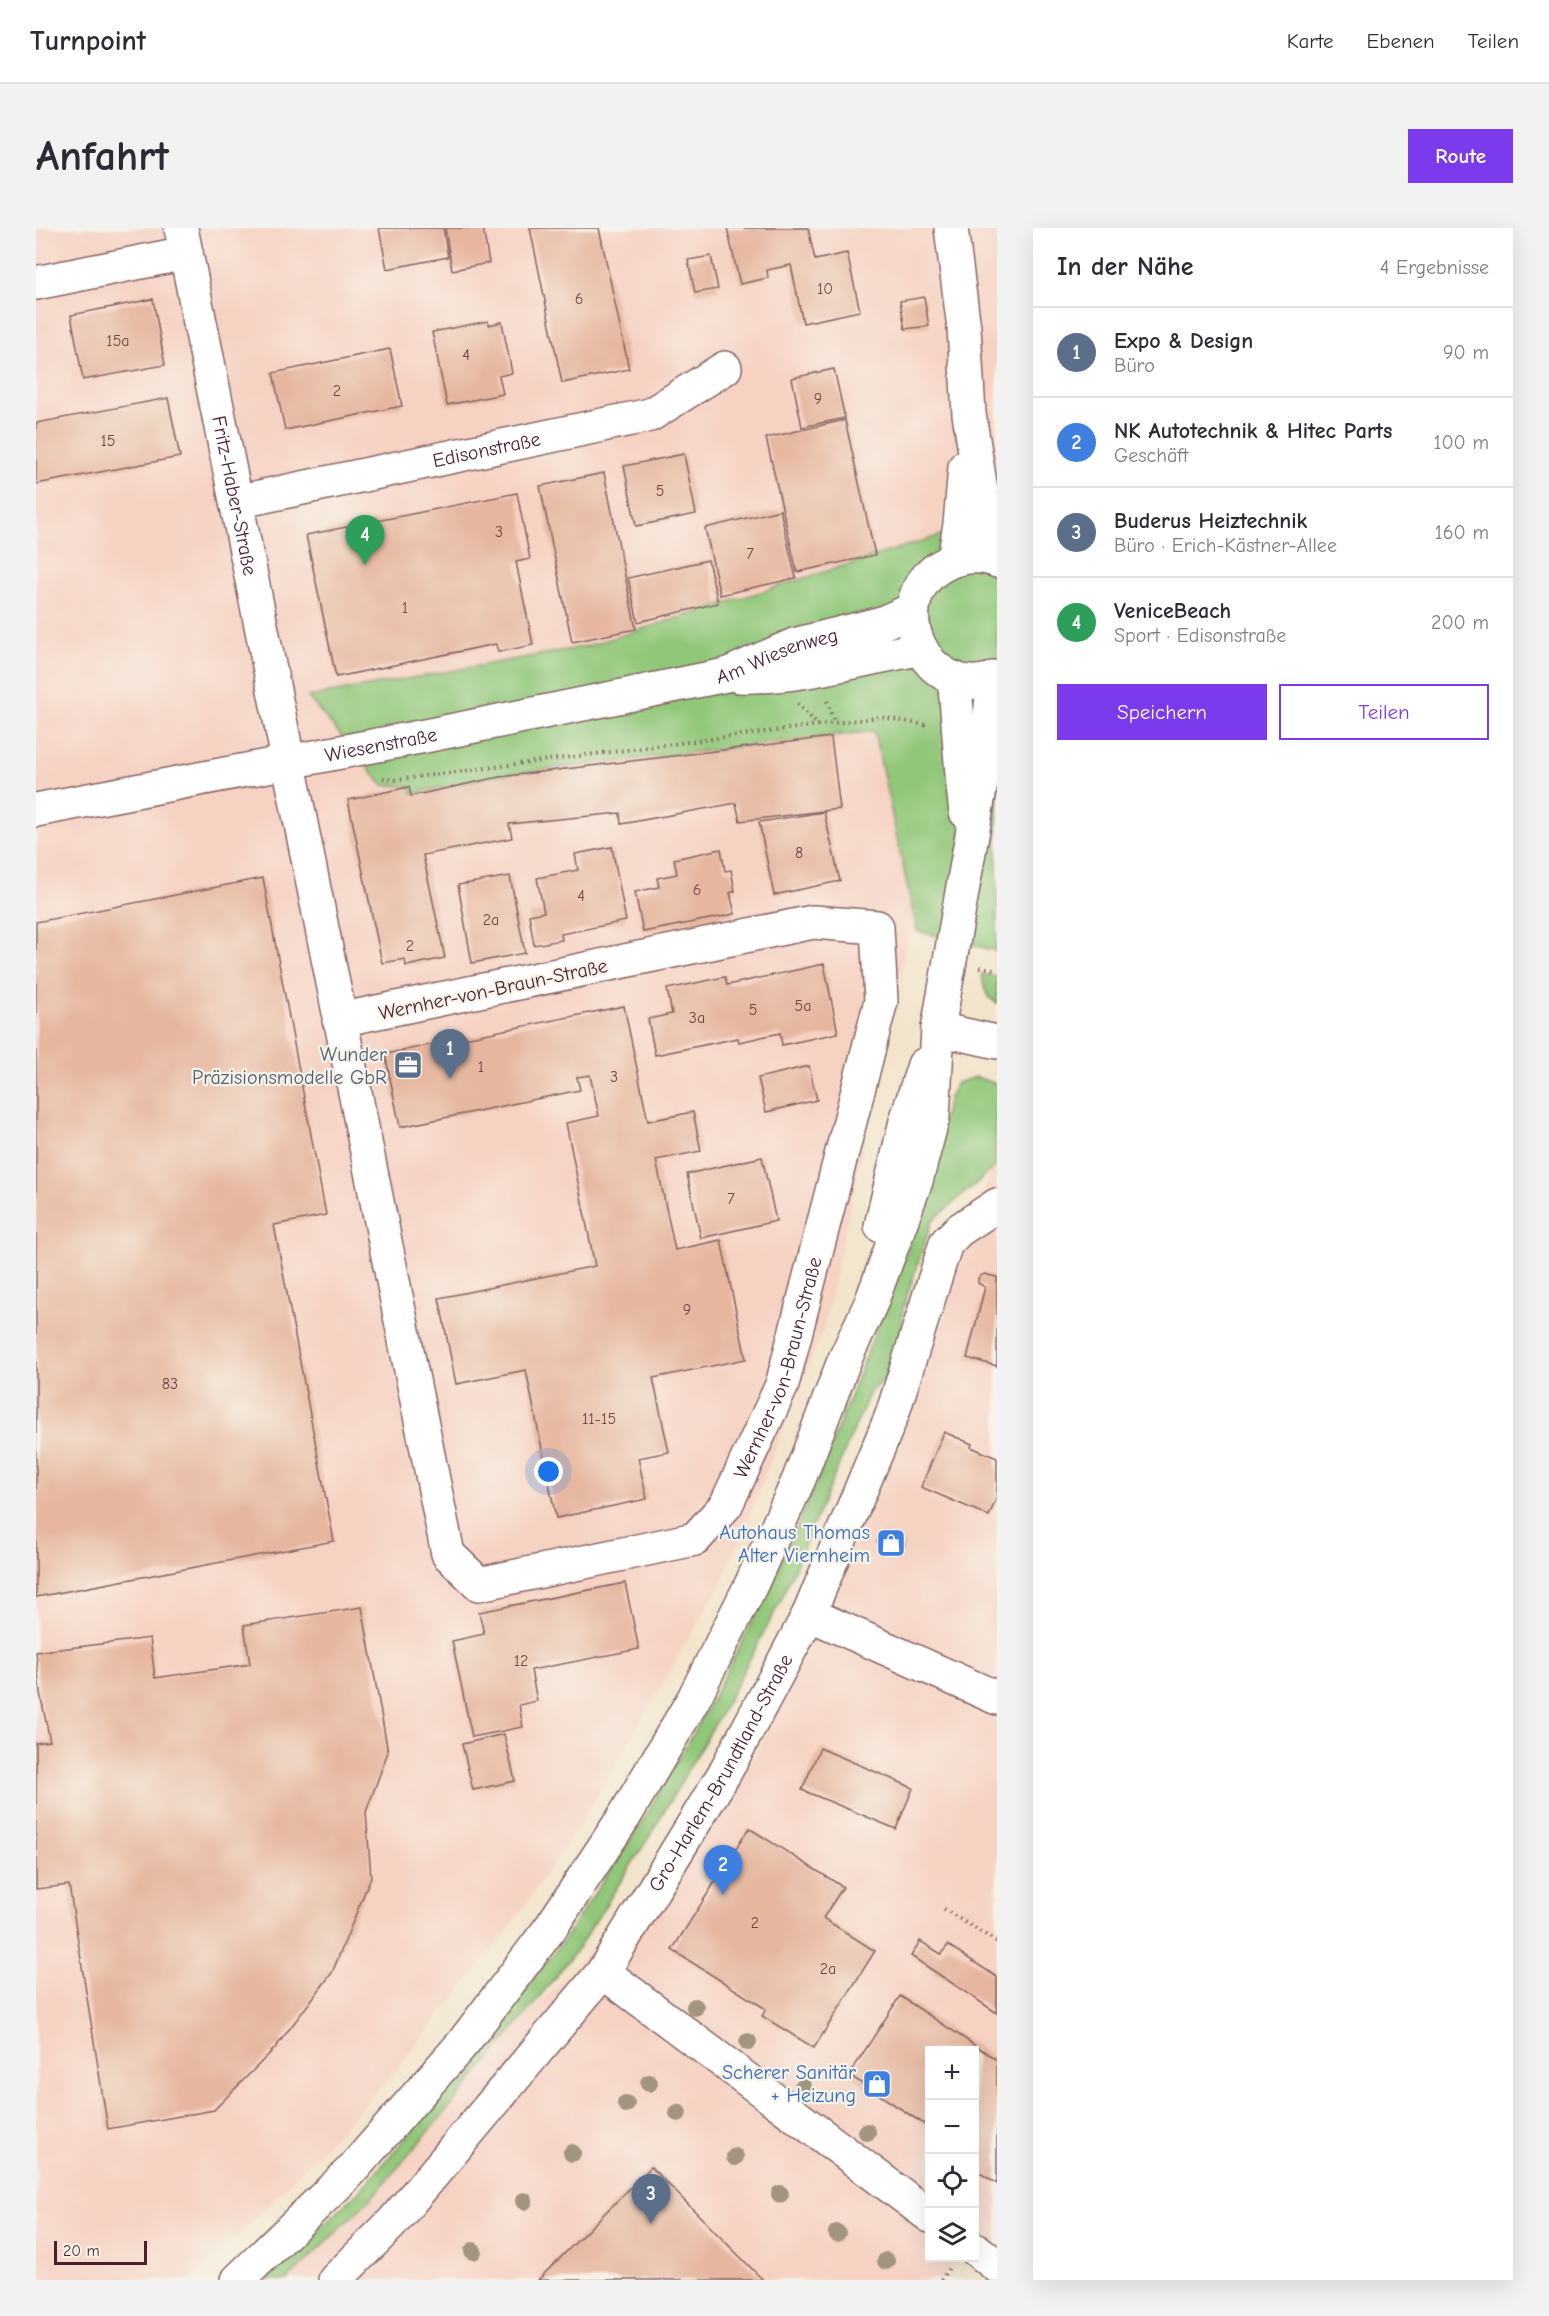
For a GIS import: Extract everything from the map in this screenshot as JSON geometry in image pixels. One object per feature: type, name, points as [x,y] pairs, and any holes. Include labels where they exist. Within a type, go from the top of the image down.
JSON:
[{"type":"street","points":[[238,2280],[350,2172],[463,2043],[551,1927],[617,1827],[693,1700],[750,1587],[799,1479],[844,1361],[871,1303],[916,1181],[933,1117],[938,1029],[986,755],[995,677],[973,681],[954,678],[929,662],[915,637],[912,610],[917,593],[926,579],[939,567],[954,560],[973,556],[994,560],[969,414],[964,328],[951,228]]},
{"type":"street","points":[[36,283],[183,241]]},
{"type":"street","name":"Fritz-Haber-Straße","points":[[183,241],[288,762]]},
{"type":"street","name":"Edisonstraße","points":[[236,502],[650,415],[725,368]]},
{"type":"street","points":[[954,560],[960,524],[969,414]]},
{"type":"street","name":"Am Wiesenweg","points":[[726,675],[794,645],[882,623],[912,610]]},
{"type":"street","name":"Am Wiesenweg","points":[[726,675],[771,677],[819,671],[920,649]]},
{"type":"street","name":"Wiesenstraße","points":[[36,810],[726,675]]},
{"type":"street","points":[[954,678],[969,843]]},
{"type":"street","name":"Wernher-von-Braun-Straße","points":[[288,762],[339,1020],[448,1554],[479,1584],[695,1539],[726,1505],[782,1385],[881,1001],[877,927],[813,922],[339,1020]]},
{"type":"street","points":[[938,1029],[997,1042]]},
{"type":"street","name":"Gro-Harlem-Brundtland-Straße","points":[[335,2280],[392,2223],[603,1972],[724,1774],[809,1614],[892,1415],[946,1243],[959,1230],[997,1205]]},
{"type":"street","points":[[809,1614],[997,1698]]},
{"type":"street","points":[[603,1972],[925,2212]]},
{"type":"street","points":[[979,2252],[997,2266]]},
{"type":"path","points":[[382,778],[394,780],[881,717],[938,727],[960,727]]},
{"type":"path","points":[[944,1909],[997,1942]]},
{"type":"shaded area","points":[[36,228],[997,228],[997,486],[948,481],[940,541],[915,907],[823,1331],[723,1580],[584,1818],[504,1936],[392,2075],[269,2205],[189,2280],[36,2280]]},
{"type":"shaded area","points":[[997,1151],[997,2255],[979,2248],[979,2046],[925,2046],[925,2262],[954,2262],[941,2280],[271,2280],[574,1968],[755,1757],[915,1407]]},
{"type":"green space","points":[[997,522],[997,951],[917,931],[874,731],[499,775],[412,794],[410,786],[383,785],[308,697],[588,646],[948,533]]},
{"type":"green space","points":[[982,974],[997,977],[997,1003],[987,994]]},
{"type":"green space","points":[[976,1077],[997,1084],[995,1167],[932,1221],[903,1308],[901,1338],[888,1375],[870,1392],[781,1600],[721,1713],[651,1834],[578,1948],[488,2062],[374,2195],[287,2280],[266,2280],[364,2186],[478,2054],[565,1938],[639,1827],[708,1707],[766,1595],[815,1486],[907,1251],[949,1097],[957,1083]]},
{"type":"building","points":[[379,228],[443,228],[448,257],[387,269]]},
{"type":"building","points":[[445,228],[483,228],[489,263],[452,270]]},
{"type":"building","points":[[530,228],[599,228],[629,369],[562,383]]},
{"type":"building","points":[[727,228],[808,228],[815,260],[847,253],[860,311],[803,323],[791,265],[767,270],[768,278],[740,284]]},
{"type":"building","points":[[711,256],[718,289],[695,293],[688,260]]},
{"type":"building","points":[[924,297],[929,326],[905,329],[900,301]]},
{"type":"building","points":[[153,299],[165,365],[83,380],[71,315]]},
{"type":"building","points":[[488,321],[489,325],[502,322],[512,373],[499,376],[503,394],[447,405],[432,332]]},
{"type":"building","points":[[390,349],[402,406],[285,430],[273,373]]},
{"type":"building","points":[[834,369],[845,418],[802,427],[792,378]]},
{"type":"building","points":[[168,398],[180,457],[36,484],[36,423]]},
{"type":"building","points":[[845,420],[875,555],[797,572],[766,438]]},
{"type":"building","points":[[684,454],[696,514],[636,526],[624,466]]},
{"type":"building","points":[[604,473],[636,629],[572,642],[540,486]]},
{"type":"building","points":[[517,493],[530,559],[516,562],[533,645],[498,652],[496,644],[336,677],[306,535]]},
{"type":"building","points":[[780,510],[796,578],[720,595],[705,528]]},
{"type":"building","points":[[708,560],[718,603],[638,622],[628,578]]},
{"type":"building","points":[[831,737],[840,809],[740,821],[736,803],[621,824],[620,813],[509,824],[512,838],[423,855],[445,958],[406,966],[405,959],[382,963],[348,800],[409,787],[411,796],[499,777]]},
{"type":"building","points":[[824,812],[840,881],[774,895],[759,822]]},
{"type":"building","points":[[612,847],[626,921],[561,934],[562,940],[534,945],[529,915],[544,912],[537,878],[578,870],[575,854]]},
{"type":"building","points":[[721,849],[725,871],[731,870],[735,891],[730,893],[735,914],[643,932],[635,892],[659,887],[657,878],[677,874],[674,859]]},
{"type":"building","points":[[510,876],[525,953],[472,963],[458,885]]},
{"type":"building","points":[[263,878],[326,1215],[274,1225],[334,1541],[36,1597],[36,922]]},
{"type":"building","points":[[824,964],[838,1033],[782,1045],[780,1033],[739,1042],[738,1038],[655,1055],[648,1019],[672,1014],[667,989],[725,977],[727,985]]},
{"type":"building","points":[[624,1006],[648,1121],[693,1112],[701,1151],[656,1160],[675,1250],[721,1240],[746,1359],[653,1378],[669,1452],[638,1458],[647,1499],[556,1518],[526,1370],[456,1384],[439,1298],[595,1266],[566,1123],[599,1116],[590,1075],[577,1077],[580,1090],[400,1127],[385,1054]]},
{"type":"building","points":[[809,1066],[817,1100],[766,1112],[758,1078]]},
{"type":"building","points":[[762,1157],[776,1221],[701,1238],[687,1174]]},
{"type":"building","points":[[984,1274],[997,1277],[997,1366],[967,1358],[985,1287],[978,1283],[978,1278]]},
{"type":"building","points":[[944,1432],[997,1458],[997,1497],[989,1516],[921,1487]]},
{"type":"building","name":"Autohaus Thomas Alter Viernheim","points":[[881,1533],[905,1544],[901,1553],[877,1542]]},
{"type":"building","points":[[625,1583],[639,1649],[531,1670],[537,1701],[519,1705],[523,1727],[472,1737],[452,1641],[484,1634],[479,1612]]},
{"type":"building","points":[[362,1607],[388,1752],[366,1812],[371,1877],[332,1973],[275,2048],[214,2110],[108,2129],[69,1885],[36,1889],[36,1743],[50,1741],[40,1693],[36,1652],[150,1638],[155,1678],[250,1664],[244,1625]]},
{"type":"building","points":[[504,1734],[515,1781],[473,1790],[462,1744]]},
{"type":"building","points":[[820,1748],[913,1788],[896,1829],[802,1790]]},
{"type":"building","points":[[749,1828],[843,1887],[823,1918],[875,1951],[814,2048],[762,2016],[766,2009],[672,1950]]},
{"type":"building","points":[[920,1941],[941,1954],[948,1945],[997,1977],[997,2013],[911,1956]]},
{"type":"building","points":[[900,1996],[976,2046],[925,2046],[925,2125],[849,2075]]},
{"type":"building","points":[[979,2048],[997,2060],[997,2184],[979,2173]]},
{"type":"building","points":[[651,2167],[763,2280],[538,2280]]},
{"type":"place","name":"VeniceBeach","points":[[365,565]]},
{"type":"place","name":"Wunder Präzisionsmodelle GbR","points":[[408,1065]]},
{"type":"place","name":"Expo & Design","points":[[450,1079]]},
{"type":"place","name":"Autohaus Thomas Alter Viernheim","points":[[891,1543]]},
{"type":"place","name":"NK Autotechnik & Hitec Parts","points":[[723,1895]]},
{"type":"place","name":"Scherer Sanitär + Heizung","points":[[877,2084]]},
{"type":"place","name":"Buderus Heiztechnik","points":[[651,2224]]}]
